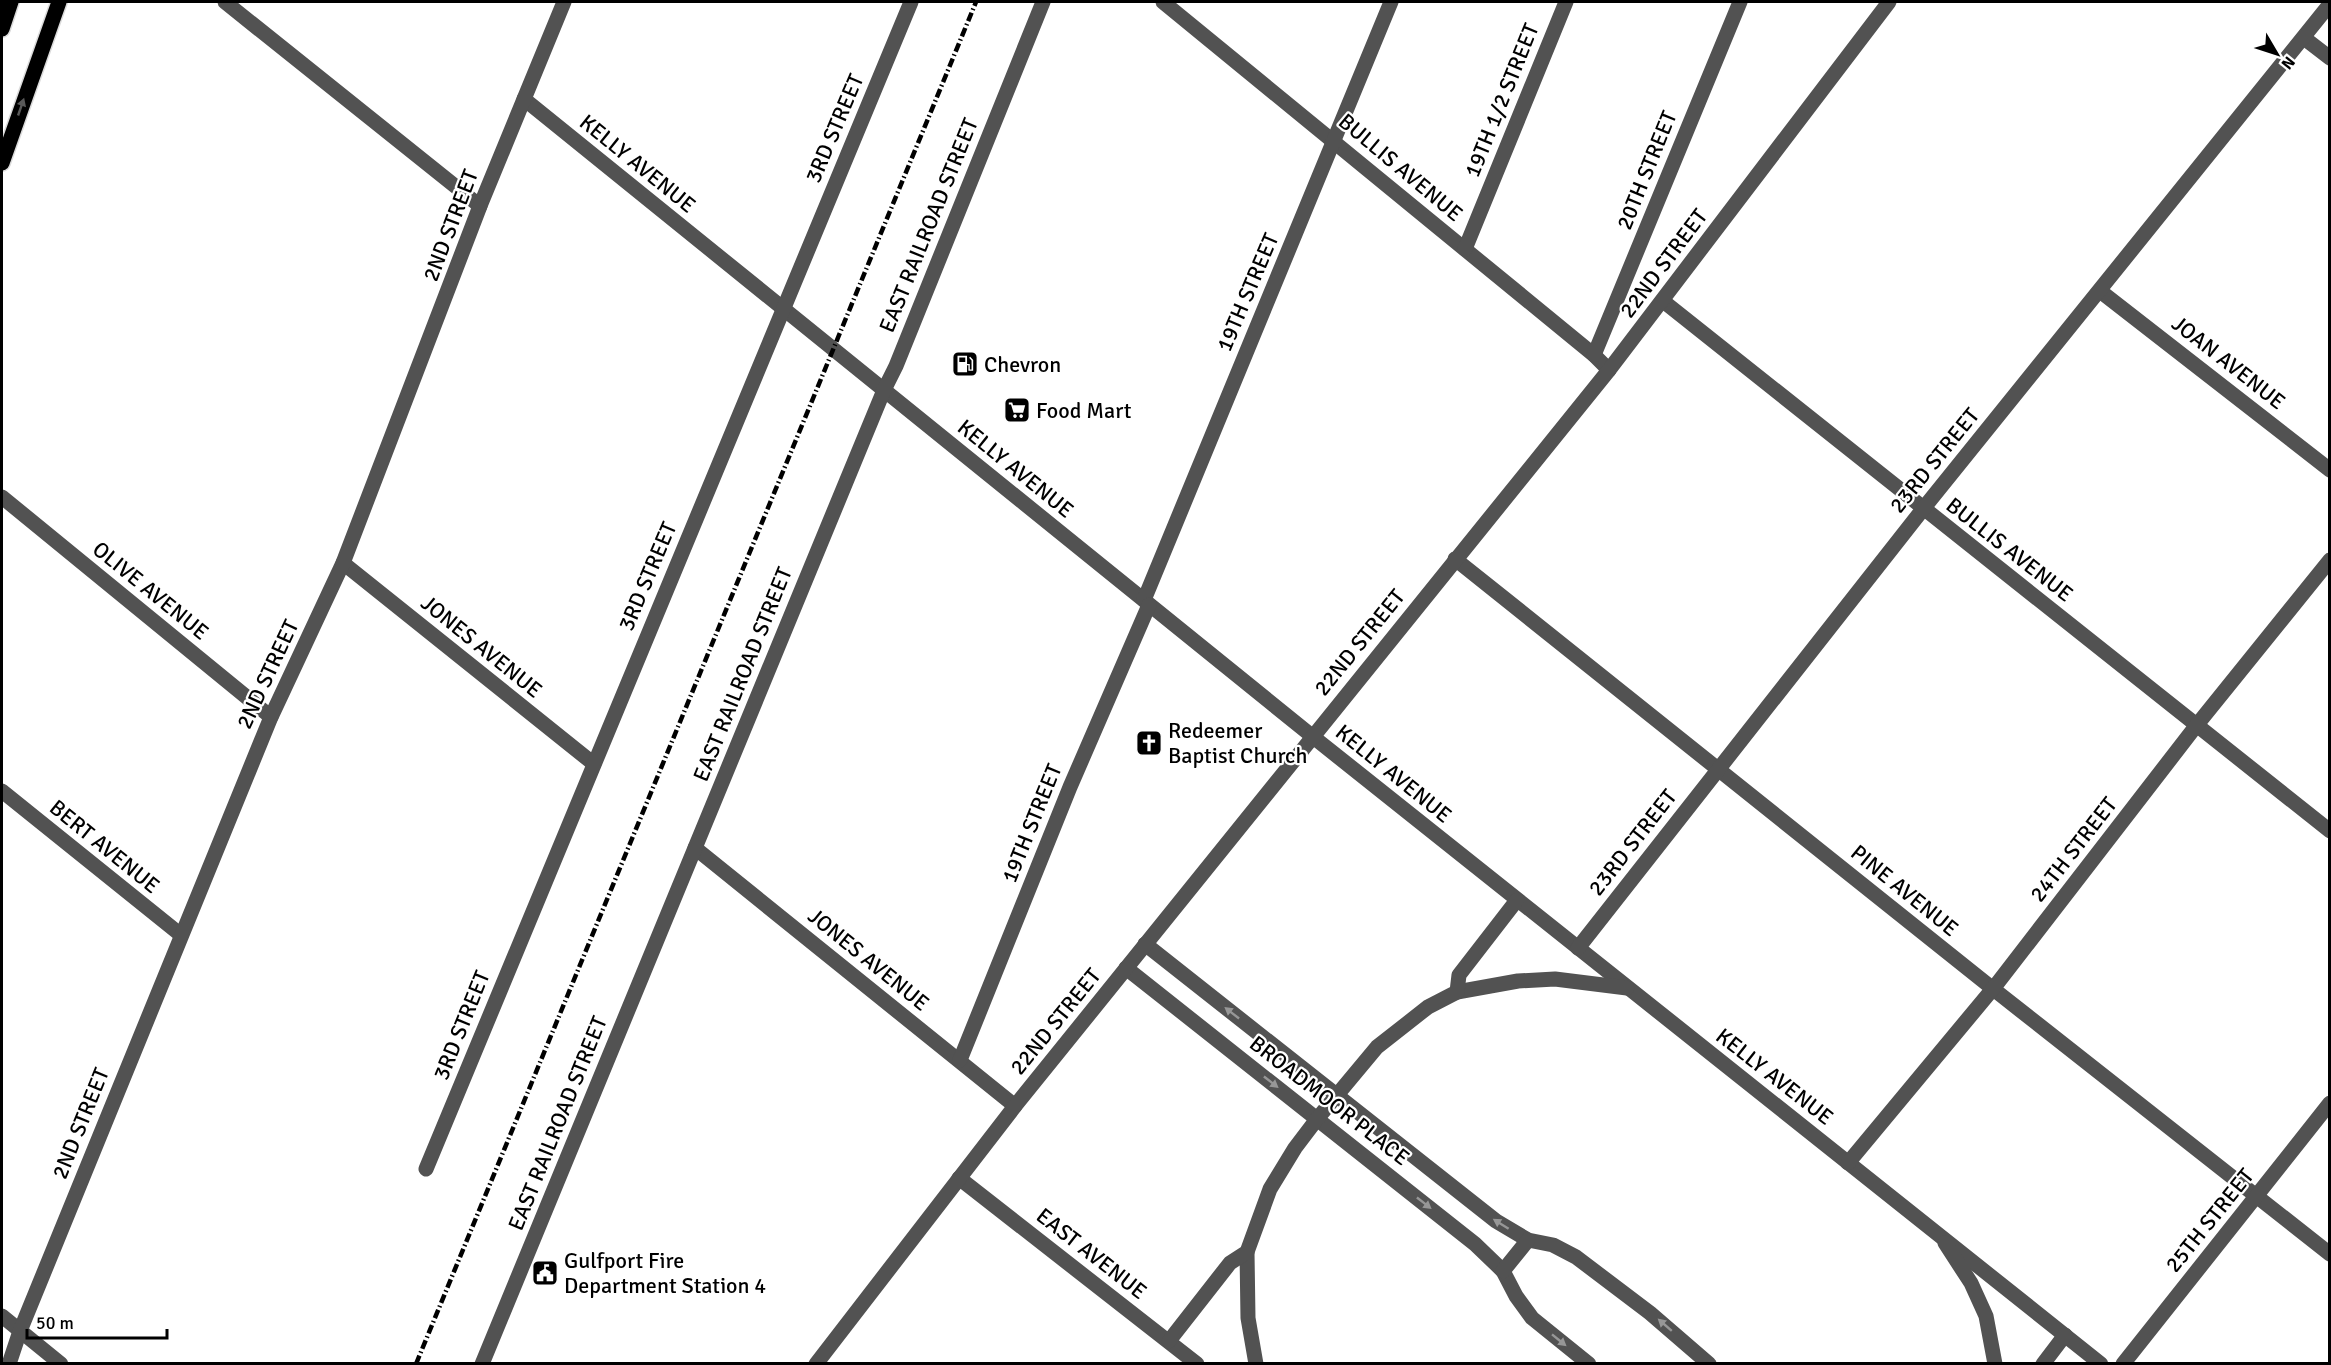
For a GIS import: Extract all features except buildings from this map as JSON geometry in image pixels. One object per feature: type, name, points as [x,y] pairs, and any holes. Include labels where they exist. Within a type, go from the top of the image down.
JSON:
[{"type":"main road","points":[[2,29],[11,2]]},
{"type":"main road","points":[[2,163],[59,2]]},
{"type":"street","points":[[225,2],[480,206]]},
{"type":"street","name":"2ND STREET","points":[[9,1364],[20,1331],[271,717],[343,563],[480,206],[564,2]]},
{"type":"street","name":"3RD STREET","points":[[426,1169],[911,2]]},
{"type":"street","name":"EAST RAILROAD STREET","points":[[482,1364],[884,390],[896,366],[1044,2]]},
{"type":"street","name":"BULLIS AVENUE","points":[[1163,2],[1466,249],[1609,370]]},
{"type":"street","name":"19TH STREET","points":[[960,1060],[1391,2]]},
{"type":"street","name":"19TH 1/2 STREET","points":[[1466,249],[1566,2]]},
{"type":"street","name":"20TH STREET","points":[[1594,355],[1740,2]]},
{"type":"street","name":"22ND STREET","points":[[823,1361],[1015,1106],[1609,370],[1889,2]]},
{"type":"street","name":"23RD STREET","points":[[1578,948],[1923,509],[2330,4]]},
{"type":"street","points":[[2304,38],[2330,58]]},
{"type":"street","name":"KELLY AVENUE","points":[[524,99],[1312,736],[2102,1364]]},
{"type":"street","name":"JOAN AVENUE","points":[[2100,291],[2330,470]]},
{"type":"street","name":"BULLIS AVENUE","points":[[1663,301],[2330,831]]},
{"type":"street","name":"OLIVE AVENUE","points":[[2,498],[271,717]]},
{"type":"street","name":"PINE AVENUE","points":[[1455,559],[1992,988],[2330,1254]]},
{"type":"street","name":"24TH STREET","points":[[1848,1163],[1992,988],[2196,726],[2330,560]]},
{"type":"street","name":"JONES AVENUE","points":[[343,563],[594,764]]},
{"type":"street","name":"BERT AVENUE","points":[[2,791],[181,935]]},
{"type":"street","name":"JONES AVENUE","points":[[695,849],[1015,1106]]},
{"type":"street","points":[[1457,993],[1459,975],[1517,900]]},
{"type":"street","name":"BROADMOOR PLACE","points":[[1145,944],[1496,1221],[1528,1240],[1553,1245],[1576,1257],[1650,1313],[1709,1364]]},
{"type":"street","name":"BROADMOOR PLACE","points":[[1126,968],[1475,1244],[1503,1271],[1516,1296],[1532,1318],[1589,1364]]},
{"type":"street","points":[[1257,1364],[1248,1318],[1247,1252],[1270,1189],[1295,1148],[1377,1047],[1428,1007],[1457,993],[1518,981],[1555,979],[1629,988]]},
{"type":"street","name":"25TH STREET","points":[[2123,1364],[2330,1103]]},
{"type":"street","name":"EAST AVENUE","points":[[959,1178],[1197,1364]]},
{"type":"street","points":[[1938,1232],[1971,1283],[1986,1316],[1995,1364]]},
{"type":"street","points":[[1503,1271],[1528,1240]]},
{"type":"street","points":[[1169,1341],[1230,1263],[1247,1252]]},
{"type":"street","points":[[2,1316],[61,1364]]},
{"type":"street","points":[[2043,1364],[2065,1335]]},
{"type":"railway","points":[[416,1364],[976,2]]},
{"type":"place","name":"Chevron","points":[[965,364]]},
{"type":"place","name":"Food Mart","points":[[1017,410]]},
{"type":"place","name":"Redeemer Baptist Church","points":[[1149,743]]},
{"type":"place","name":"Gulfport Fire Department Station 4","points":[[545,1273]]}]
